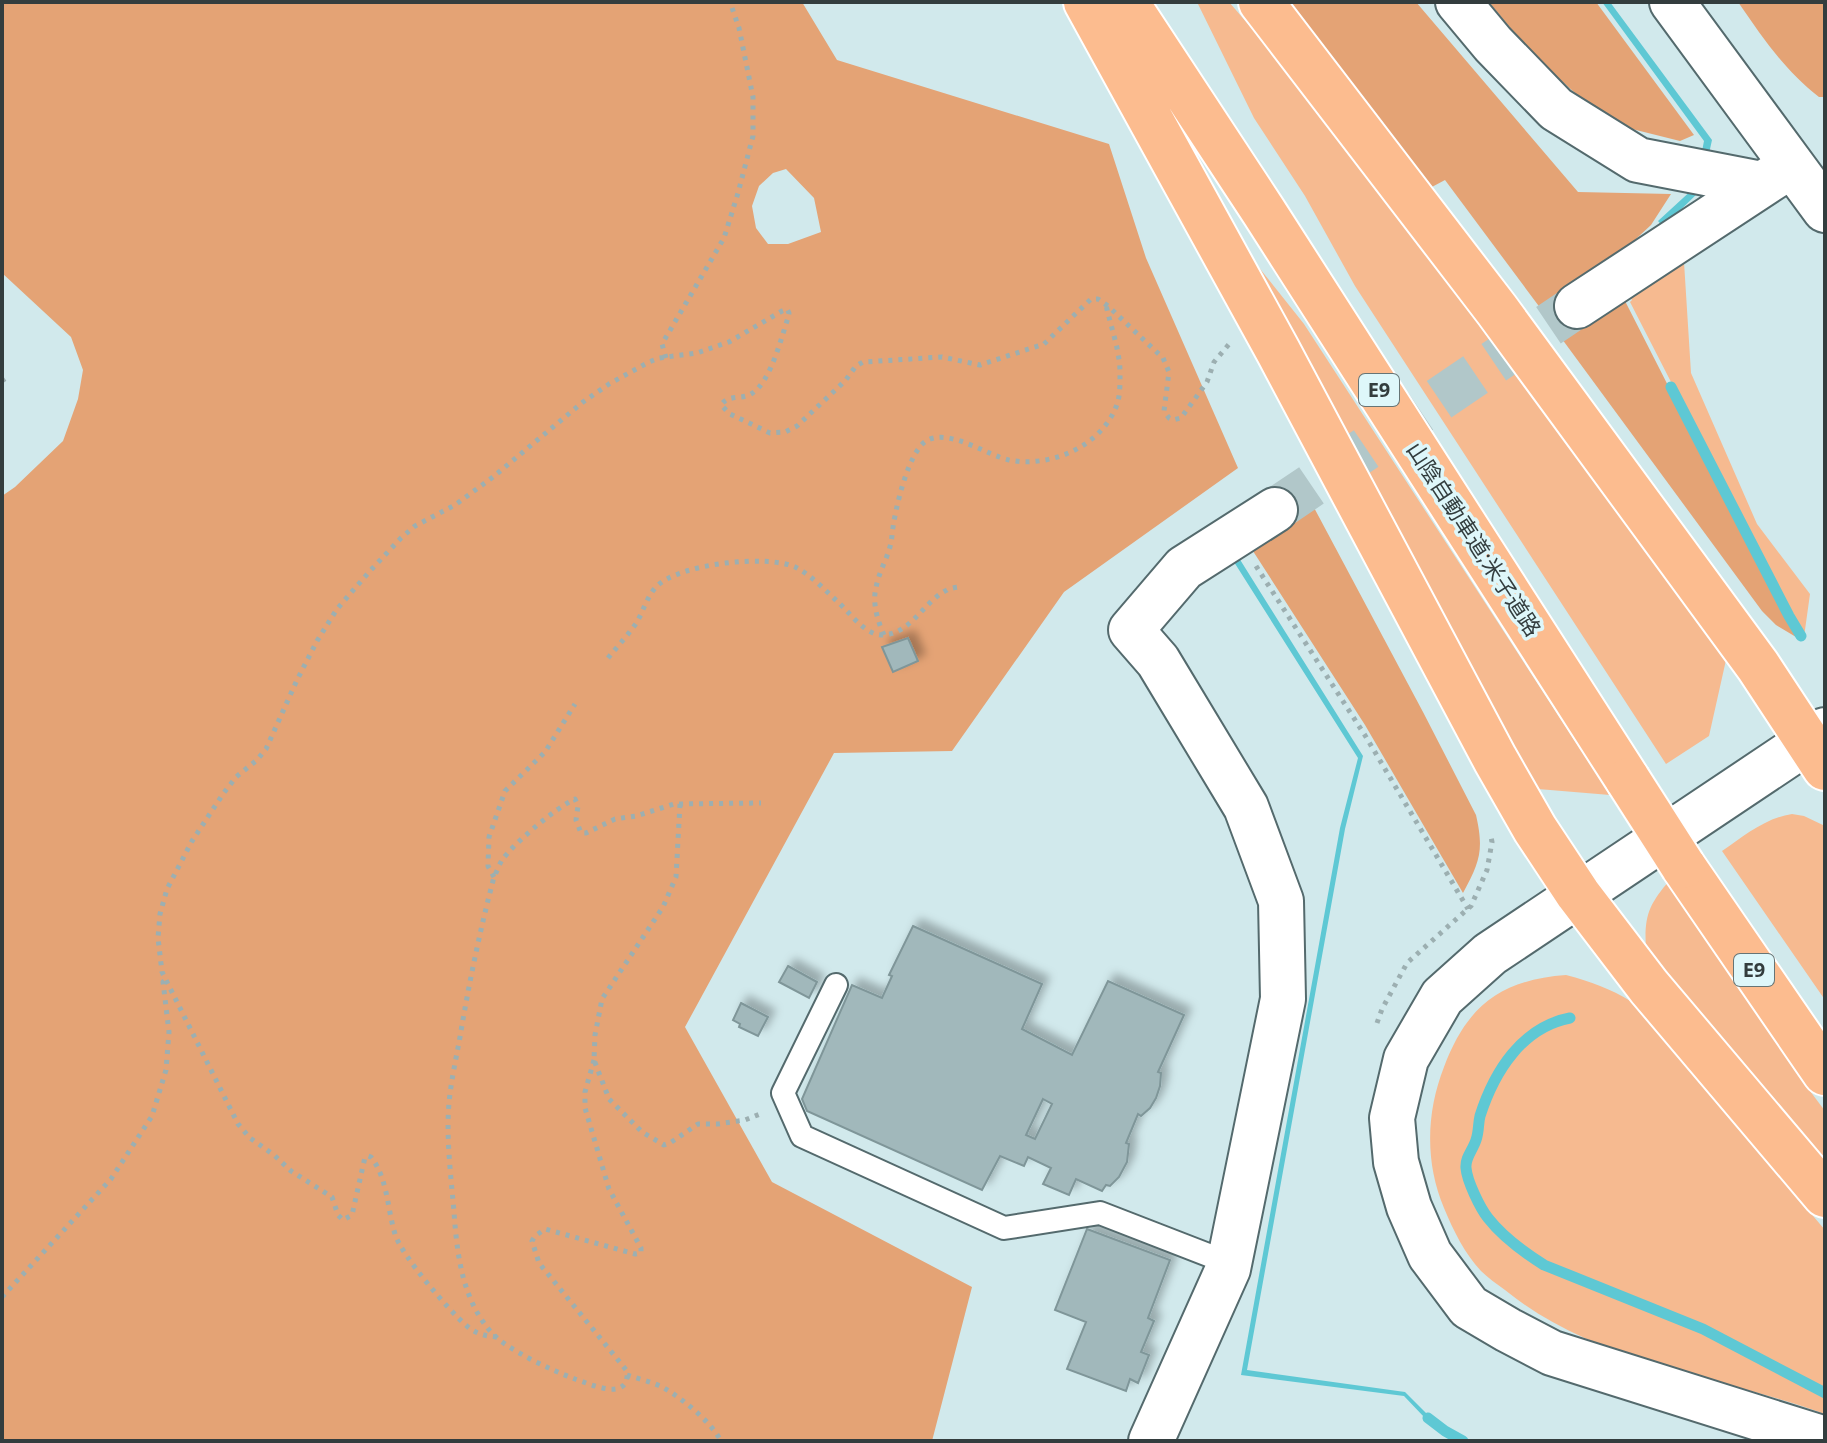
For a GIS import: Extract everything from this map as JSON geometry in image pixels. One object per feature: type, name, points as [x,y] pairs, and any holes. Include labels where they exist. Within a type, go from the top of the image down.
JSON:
[{"type":"highway","points":[[1086,2],[1535,829],[1578,894],[1649,987],[1825,1195]]},
{"type":"highway","name":"山陰自動車道;米子道路","points":[[1126,2],[1636,776],[1825,1073]]},
{"type":"highway","name":"山陰自動車道;米子道路","points":[[1152,2],[1283,202],[1636,776]]},
{"type":"highway","points":[[1261,2],[1497,310],[1819,746]]},
{"type":"highway","name":"山陰自動車道;米子道路","points":[[1691,861],[1825,1042]]},
{"type":"street","points":[[1458,2],[1493,44],[1556,109],[1638,160],[1703,172],[1777,174]]},
{"type":"street","points":[[1672,2],[1777,174],[1825,210]]},
{"type":"street","points":[[1577,306],[1777,174]]},
{"type":"street","points":[[1151,1441],[1229,1263],[1283,999],[1281,901],[1246,807],[1158,661],[1131,630],[1184,568],[1275,510]]},
{"type":"street","points":[[1819,746],[1578,894],[1490,954],[1442,997],[1406,1059],[1392,1118],[1396,1162],[1409,1207],[1430,1255],[1469,1307],[1552,1353],[1825,1439]]},
{"type":"lane","points":[[836,985],[783,1093],[802,1136],[1004,1228],[1100,1213],[1229,1263]]},
{"type":"path","points":[[666,358],[662,344],[724,238],[753,136],[753,97],[739,28],[730,2]]},
{"type":"path","points":[[497,1337],[481,1335],[467,1326],[399,1247],[383,1180],[371,1157],[365,1157],[352,1215],[343,1220],[332,1197],[291,1171],[250,1138],[238,1124],[162,972],[158,938],[160,914],[173,877],[223,794],[266,749],[297,680],[337,609],[415,526],[455,505],[609,384],[649,362],[717,347],[787,309],[788,318],[772,364],[762,382],[751,394],[730,398],[721,405],[730,414],[770,433],[797,426],[863,362],[942,357],[980,365],[1044,344],[1091,299],[1098,299],[1106,305],[1163,358],[1169,372],[1164,411],[1173,420],[1181,418],[1207,382],[1214,362],[1236,337]]},
{"type":"path","points":[[884,635],[875,604],[875,588],[892,541],[894,516],[908,468],[923,442],[941,437],[1009,460],[1035,461],[1062,456],[1081,448],[1107,422],[1116,406],[1119,391],[1121,372],[1106,305]]},
{"type":"path","points":[[2,379],[7,386]]},
{"type":"path","points":[[1236,535],[1366,737],[1468,909]]},
{"type":"path","points":[[608,658],[635,625],[655,587],[690,569],[739,562],[781,562],[798,568],[866,629],[884,635],[910,623],[947,589],[959,587]]},
{"type":"path","points":[[494,877],[488,866],[489,837],[505,791],[545,752],[575,704]]},
{"type":"path","points":[[680,804],[676,877],[663,907],[602,999],[594,1060],[585,1092],[585,1108],[609,1189],[641,1253],[635,1254],[545,1229],[532,1241],[539,1263],[627,1371],[627,1378],[618,1388],[609,1390],[563,1374],[508,1346],[497,1337],[474,1307],[460,1266],[455,1233],[449,1102],[466,1000],[494,877],[502,860],[521,841],[546,818],[575,799],[578,806],[576,820],[581,833],[615,819],[680,804],[761,803]]},
{"type":"path","points":[[1372,1034],[1407,963],[1471,906],[1487,870],[1492,842],[1490,832]]},
{"type":"path","points":[[2,1297],[111,1179],[152,1116],[166,1070],[169,1032],[163,990],[165,980]]},
{"type":"path","points":[[594,1060],[609,1099],[642,1132],[664,1145],[698,1124],[745,1120],[787,1103]]},
{"type":"path","points":[[627,1375],[663,1388],[673,1395],[715,1429],[721,1441]]},
{"type":"shaded area","points":[[2,2],[802,2],[837,60],[1109,144],[1146,258],[1238,468],[1064,592],[952,751],[834,753],[685,1027],[772,1182],[972,1287],[932,1441],[2,1441],[2,496],[63,441],[78,399],[83,370],[71,337],[2,273]],"holes":[[[786,169],[814,198],[821,232],[788,244],[768,244],[756,228],[752,206],[759,186],[773,173]]]},
{"type":"shaded area","points":[[1197,2],[1229,2],[1273,53],[1365,171],[1726,660],[1709,736],[1666,764],[1355,286],[1305,196],[1254,118]]},
{"type":"shaded area","points":[[1280,2],[1416,2],[1578,192],[1671,194],[1651,225],[1609,264],[1541,309],[1445,180],[1430,188]]},
{"type":"shaded area","points":[[1489,2],[1596,2],[1694,135],[1680,141],[1608,123],[1531,53]]},
{"type":"shaded area","points":[[1738,2],[1825,2],[1825,97],[1819,97],[1806,87],[1785,65]]},
{"type":"shaded area","points":[[1225,216],[1253,260],[1304,324],[1610,795],[1538,789],[1530,785]]},
{"type":"shaded area","points":[[1684,262],[1691,373],[1757,524],[1810,594],[1804,637],[1630,302],[1631,298]]},
{"type":"shaded area","points":[[1625,301],[1796,637],[1776,625],[1762,611],[1562,339]]},
{"type":"shaded area","points":[[1311,502],[1476,815],[1479,856],[1463,893],[1365,725],[1251,548]]},
{"type":"shaded area","points":[[1792,814],[1825,826],[1825,1000],[1722,851],[1764,824]]},
{"type":"shaded area","points":[[1670,880],[1825,1111],[1825,1169],[1646,950],[1649,912]]},
{"type":"shaded area","points":[[1566,975],[1600,986],[1632,1002],[1825,1230],[1825,1414],[1659,1365],[1578,1335],[1540,1315],[1490,1279],[1475,1264],[1460,1241],[1438,1191],[1431,1156],[1431,1120],[1444,1067],[1463,1028],[1489,1000],[1522,983]]},
{"type":"water","points":[[1602,2],[1610,2],[1712,140],[1701,190],[1663,227],[1658,221],[1695,187],[1704,141]]},
{"type":"water","points":[[1239,558],[1363,756],[1345,829],[1247,1370],[1405,1392],[1441,1428],[1424,1417],[1404,1396],[1241,1375],[1340,828],[1358,758],[1234,562]]},
{"type":"building","points":[[908,638],[918,661],[893,672],[882,647]]},
{"type":"building","points":[[913,926],[1042,984],[1022,1029],[1072,1055],[1108,981],[1184,1015],[1158,1072],[1161,1073],[1160,1086],[1156,1098],[1141,1116],[1138,1114],[1126,1143],[1129,1144],[1127,1162],[1119,1177],[1102,1191],[1076,1179],[1069,1195],[1043,1184],[1051,1168],[1028,1157],[1024,1166],[1000,1156],[982,1190],[807,1111],[802,1099],[852,985],[882,998],[892,976],[889,975]],"holes":[[[1043,1099],[1052,1104],[1035,1139],[1026,1135]]]},
{"type":"building","points":[[788,966],[817,982],[809,998],[779,982]]},
{"type":"building","points":[[741,1003],[768,1017],[758,1036],[739,1027],[740,1024],[733,1020]]},
{"type":"building","points":[[1087,1229],[1170,1260],[1148,1318],[1154,1321],[1141,1352],[1149,1355],[1138,1383],[1130,1379],[1126,1391],[1067,1369],[1086,1322],[1055,1310]]},
{"type":"waterway","points":[[1671,387],[1801,636]]},
{"type":"waterway","points":[[1570,1018],[1553,1023],[1524,1041],[1493,1083],[1466,1164],[1471,1187],[1485,1214],[1507,1238],[1544,1265],[1703,1329],[1825,1393]]},
{"type":"waterway","points":[[1428,1418],[1463,1441]]},
{"type":"tunnel","points":[[1275,510],[1577,306]]}]
